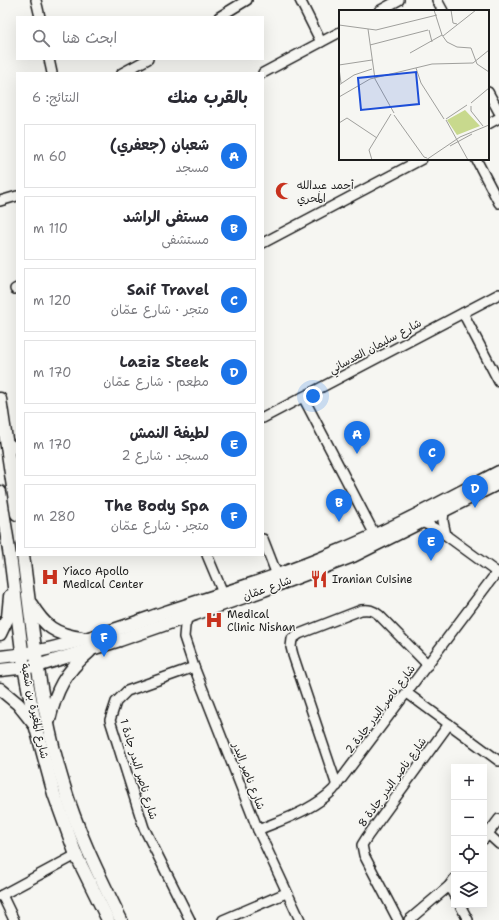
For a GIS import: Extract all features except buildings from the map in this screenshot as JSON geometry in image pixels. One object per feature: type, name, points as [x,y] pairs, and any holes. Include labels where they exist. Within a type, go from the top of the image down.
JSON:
[{"type":"main road","points":[[0,399],[6,438],[14,465],[16,498]]},
{"type":"main road","name":"شارع عمّان","points":[[0,657],[35,653],[84,638],[223,593],[332,554],[375,535],[499,472]]},
{"type":"main road","name":"شارع عمّان","points":[[0,670],[37,666],[264,590],[353,556],[499,483]]},
{"type":"main road","name":"شارع المغيرة بن شعبة","points":[[0,492],[11,563],[24,667],[42,728],[87,850],[121,920]]},
{"type":"main road","name":"شارع المغيرة بن شعبة","points":[[23,556],[37,666],[42,728],[54,794],[76,855],[108,920]]},
{"type":"main road","points":[[0,634],[6,623],[9,611],[11,563]]},
{"type":"main road","points":[[29,601],[42,620],[53,630],[67,636],[84,638]]},
{"type":"main road","points":[[0,689],[18,704],[42,728],[62,682],[74,666],[94,648]]},
{"type":"street","points":[[36,0],[40,16]]},
{"type":"street","points":[[221,16],[247,0]]},
{"type":"street","points":[[300,0],[321,42]]},
{"type":"street","points":[[381,10],[399,0]]},
{"type":"street","points":[[438,0],[443,10]]},
{"type":"street","points":[[264,72],[339,33]]},
{"type":"street","points":[[49,60],[52,72]]},
{"type":"street","points":[[124,72],[146,60]]},
{"type":"street","points":[[489,94],[499,112]]},
{"type":"street","points":[[489,123],[499,118]]},
{"type":"street","points":[[264,242],[420,160]]},
{"type":"street","points":[[477,160],[499,203]]},
{"type":"street","points":[[0,201],[16,196]]},
{"type":"street","name":"شارع سليمان العدساني","points":[[264,417],[499,294]]},
{"type":"street","points":[[463,313],[499,382]]},
{"type":"street","points":[[303,397],[375,535]]},
{"type":"street","points":[[6,438],[10,444],[16,448]]},
{"type":"street","points":[[444,511],[443,521],[446,535]]},
{"type":"street","points":[[422,522],[446,535],[498,573]]},
{"type":"street","points":[[264,541],[278,574]]},
{"type":"street","points":[[207,556],[223,593]]},
{"type":"street","name":"شارع ناصر البدر جادة 2","points":[[258,830],[310,807],[326,797],[337,786],[498,573]]},
{"type":"street","points":[[337,786],[293,655],[291,647],[292,639],[299,634],[361,610],[368,609],[379,615],[428,665]]},
{"type":"street","name":"شارع ناصر البدر","points":[[188,616],[184,637],[194,668],[258,830],[286,894],[300,920]]},
{"type":"street","points":[[167,623],[184,637]]},
{"type":"street","name":"شارع ناصر البدر جادة 1","points":[[190,920],[144,828],[110,720],[116,702],[126,691],[194,668]]},
{"type":"street","points":[[407,692],[499,761]]},
{"type":"street","name":"شارع ناصر البدر جادة 8","points":[[398,920],[364,855],[362,845],[366,837],[449,724]]},
{"type":"street","points":[[487,836],[499,819]]},
{"type":"street","points":[[487,838],[499,844]]},
{"type":"street","points":[[14,920],[1,896],[76,855]]},
{"type":"street","points":[[409,920],[451,883]]},
{"type":"street","points":[[223,920],[286,894]]},
{"type":"street","points":[[462,908],[468,920]]},
{"type":"place","name":"أحمد عبدالله المحري","points":[[284,191]]},
{"type":"place","name":"شعبان (جعفري)","points":[[357,454]]},
{"type":"place","name":"Saif Travel","points":[[432,472]]},
{"type":"place","name":"Laziz Steek","points":[[475,508]]},
{"type":"place","name":"مستفى الراشد","points":[[339,522]]},
{"type":"place","name":"لطيفة النمش","points":[[431,561]]},
{"type":"place","name":"Yiaco Apollo Medical Center","points":[[50,577]]},
{"type":"place","name":"Iranian Cuisine","points":[[319,579]]},
{"type":"place","name":"Medical Clinic Nishan","points":[[214,620]]},
{"type":"place","name":"The Body Spa","points":[[104,657]]}]
